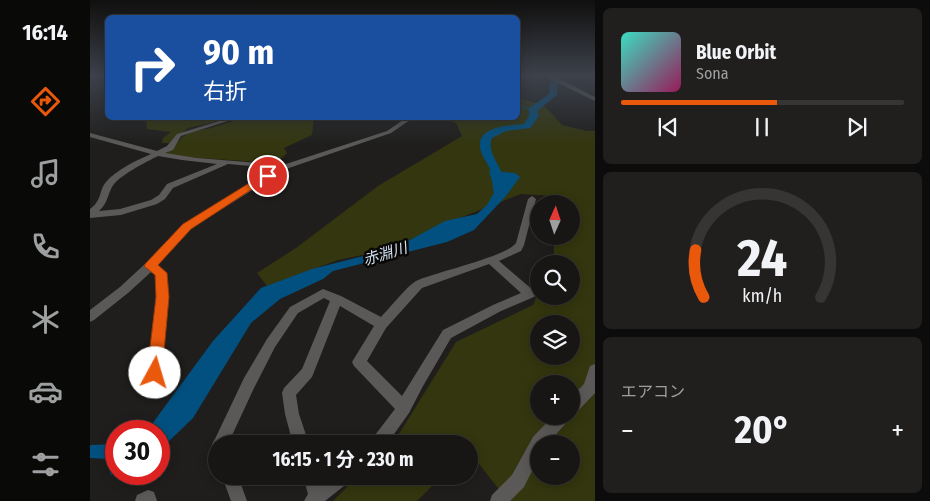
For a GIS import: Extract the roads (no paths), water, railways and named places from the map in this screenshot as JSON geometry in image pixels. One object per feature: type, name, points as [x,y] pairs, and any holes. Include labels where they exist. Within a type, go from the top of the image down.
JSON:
[{"type":"street","points":[[90,215],[102,204],[109,184],[135,164],[170,148],[179,135],[228,120]]},
{"type":"street","points":[[90,317],[150,266],[187,227],[283,167],[389,132],[407,120]]},
{"type":"street","points":[[90,135],[157,154],[228,162],[254,162],[283,167]]},
{"type":"street","points":[[90,215],[121,212],[154,202],[162,197],[170,186],[228,162]]},
{"type":"street","points":[[404,408],[359,362],[382,324],[418,285],[517,249],[521,243],[530,207]]},
{"type":"street","points":[[384,435],[404,408],[447,334],[497,308],[530,294],[491,260]]},
{"type":"street","points":[[150,266],[161,273],[162,297],[155,373]]},
{"type":"street","points":[[224,435],[249,383],[271,343],[294,310],[300,305],[323,293],[382,324]]},
{"type":"street","points":[[298,435],[292,414],[289,393],[307,373],[337,299]]},
{"type":"street","points":[[580,399],[590,388],[595,370]]},
{"type":"street","points":[[498,501],[518,481],[538,442],[554,425]]},
{"type":"street","points":[[233,485],[239,501]]},
{"type":"street","points":[[313,485],[315,499],[332,485]]},
{"type":"street","points":[[143,501],[148,498],[149,501]]},
{"type":"water","points":[[489,171],[515,173],[520,177],[506,196],[474,230],[447,242],[333,271],[323,279],[280,299],[251,323],[193,418],[170,440],[170,420],[155,420],[213,341],[261,288],[312,269],[395,248],[445,221],[477,214],[487,205],[495,191]]},
{"type":"water","points":[[105,444],[105,459],[90,458],[90,445]]},
{"type":"waterway","name":"赤淵川","points":[[499,192],[499,179],[485,148],[485,142],[493,132],[527,126],[534,116],[532,110],[548,98]]},
{"type":"waterway","points":[[520,106],[532,110]]}]
